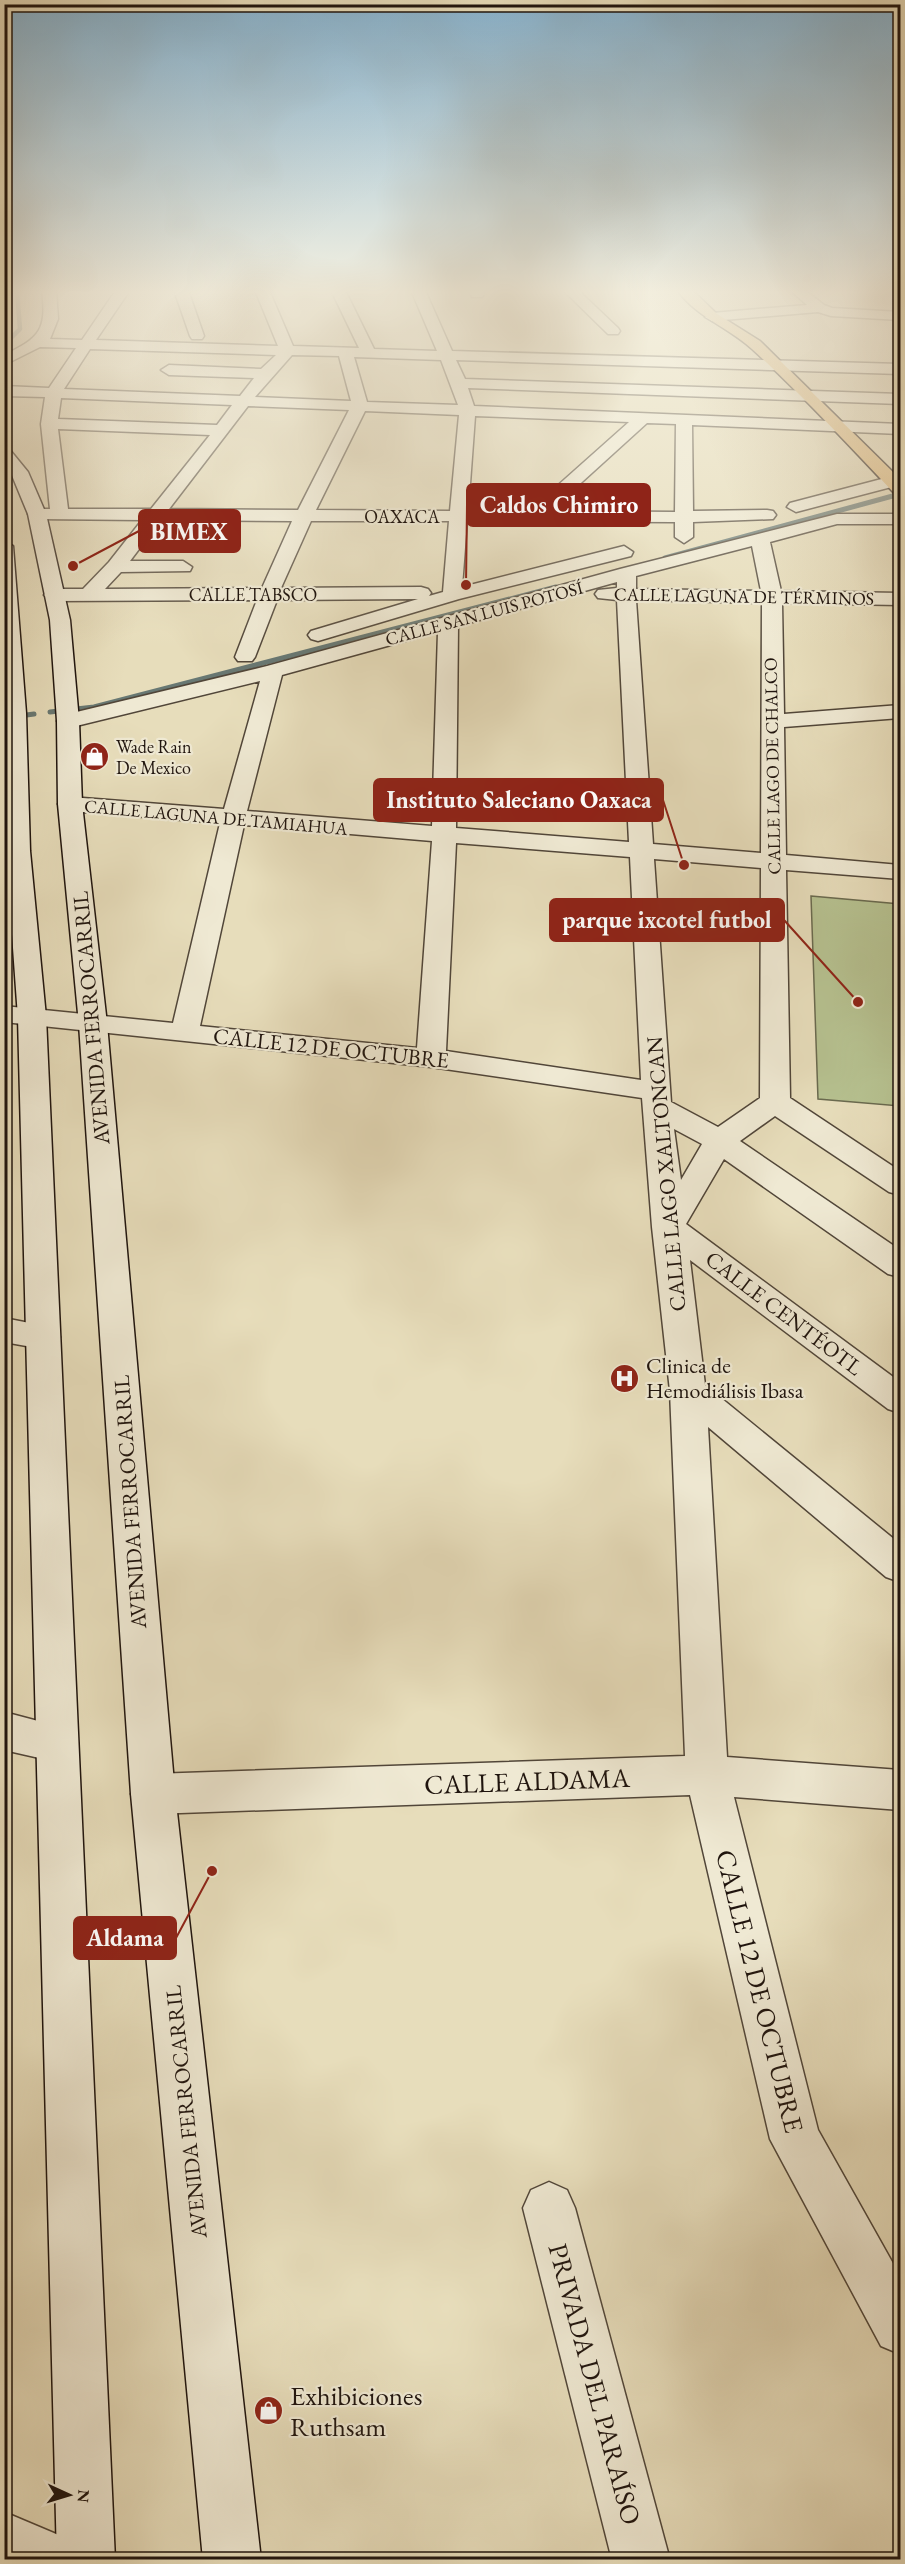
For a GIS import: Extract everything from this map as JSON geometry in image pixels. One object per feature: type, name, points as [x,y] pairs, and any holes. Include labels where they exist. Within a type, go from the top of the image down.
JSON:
[{"type":"main road","points":[[823,410],[897,485]]},
{"type":"street","points":[[51,410],[49,424],[60,514]]},
{"type":"street","points":[[89,594],[116,566],[236,410]]},
{"type":"street","points":[[245,657],[267,594],[302,515],[358,410]]},
{"type":"street","points":[[443,410],[900,429]]},
{"type":"street","points":[[452,594],[467,411]]},
{"type":"street","points":[[534,516],[642,419]]},
{"type":"street","points":[[684,421],[684,527]]},
{"type":"street","points":[[49,424],[220,430]]},
{"type":"street","name":"AVENIDA FERROCARRIL","points":[[4,454],[19,472],[37,514],[60,620],[70,804],[93,1024],[153,1794],[232,2559]]},
{"type":"street","points":[[662,542],[684,527],[767,515],[897,485]]},
{"type":"street","name":"OAXACA","points":[[37,514],[534,516],[684,527]]},
{"type":"street","name":"CALLE SAN LUIS POTOSÍ","points":[[66,711],[270,660],[448,622],[837,519],[900,519]]},
{"type":"street","name":"CALLE LAGO DE CHALCO","points":[[760,540],[772,596],[775,1102]]},
{"type":"street","points":[[4,546],[12,725],[11,851],[18,1015],[43,1337],[86,2559]]},
{"type":"street","points":[[116,566],[183,567]]},
{"type":"street","name":"CALLE SAN LUIS POTOSÍ","points":[[299,640],[452,594],[631,572]]},
{"type":"street","name":"CALLE LAGUNA DE TÉRMINOS","points":[[631,572],[772,596],[900,599]]},
{"type":"street","name":"CALLE LAGO XALTONCAN","points":[[631,572],[657,1098],[668,1227],[688,1392],[707,1775]]},
{"type":"street","name":"CALLE TABSCO","points":[[54,594],[452,594]]},
{"type":"street","points":[[431,1058],[444,836],[448,622]]},
{"type":"street","name":"CALLE SAN LUIS POTOSÍ","points":[[222,662],[245,657],[270,660]]},
{"type":"street","points":[[185,1031],[270,660]]},
{"type":"street","points":[[66,711],[99,694]]},
{"type":"street","points":[[771,721],[900,712]]},
{"type":"street","name":"CALLE LAGUNA DE TAMIAHUA","points":[[70,804],[900,872]]},
{"type":"street","name":"CALLE 12 DE OCTUBRE","points":[[18,1015],[431,1058],[657,1098],[900,1266]]},
{"type":"street","points":[[668,1227],[718,1141],[775,1102],[900,1185]]},
{"type":"street","name":"CALLE CENTÉOTL","points":[[668,1227],[900,1400]]},
{"type":"street","points":[[4,1330],[43,1337]]},
{"type":"street","points":[[688,1392],[900,1566]]},
{"type":"street","points":[[4,1731],[57,1743]]},
{"type":"street","name":"CALLE 12 DE OCTUBRE","points":[[707,1775],[795,2139],[900,2327]]},
{"type":"street","name":"CALLE ALDAMA","points":[[153,1794],[707,1775],[900,1790]]},
{"type":"street","name":"PRIVADA DEL PARAÍSO","points":[[549,2208],[641,2559]]},
{"type":"street","points":[[4,2541],[47,2559]]},
{"type":"green space","points":[[811,896],[900,904],[900,1106],[818,1099]]},
{"type":"waterway","points":[[665,558],[900,494]]},
{"type":"waterway","points":[[50,712],[94,707],[556,587]]},
{"type":"waterway","points":[[4,718],[34,714]]},
{"type":"place","name":"BIMEX","points":[[73,566]]},
{"type":"place","name":"Caldos Chimiro","points":[[466,585]]},
{"type":"place","name":"Wade Rain De Mexico","points":[[95,756]]},
{"type":"place","name":"Instituto Saleciano Oaxaca","points":[[684,865]]},
{"type":"place","name":"parque ixcotel futbol","points":[[858,1002]]},
{"type":"place","name":"Clinica de Hemodiálisis Ibasa","points":[[625,1378]]},
{"type":"place","name":"Aldama","points":[[212,1871]]},
{"type":"place","name":"Exhibiciones Ruthsam","points":[[269,2411]]}]
